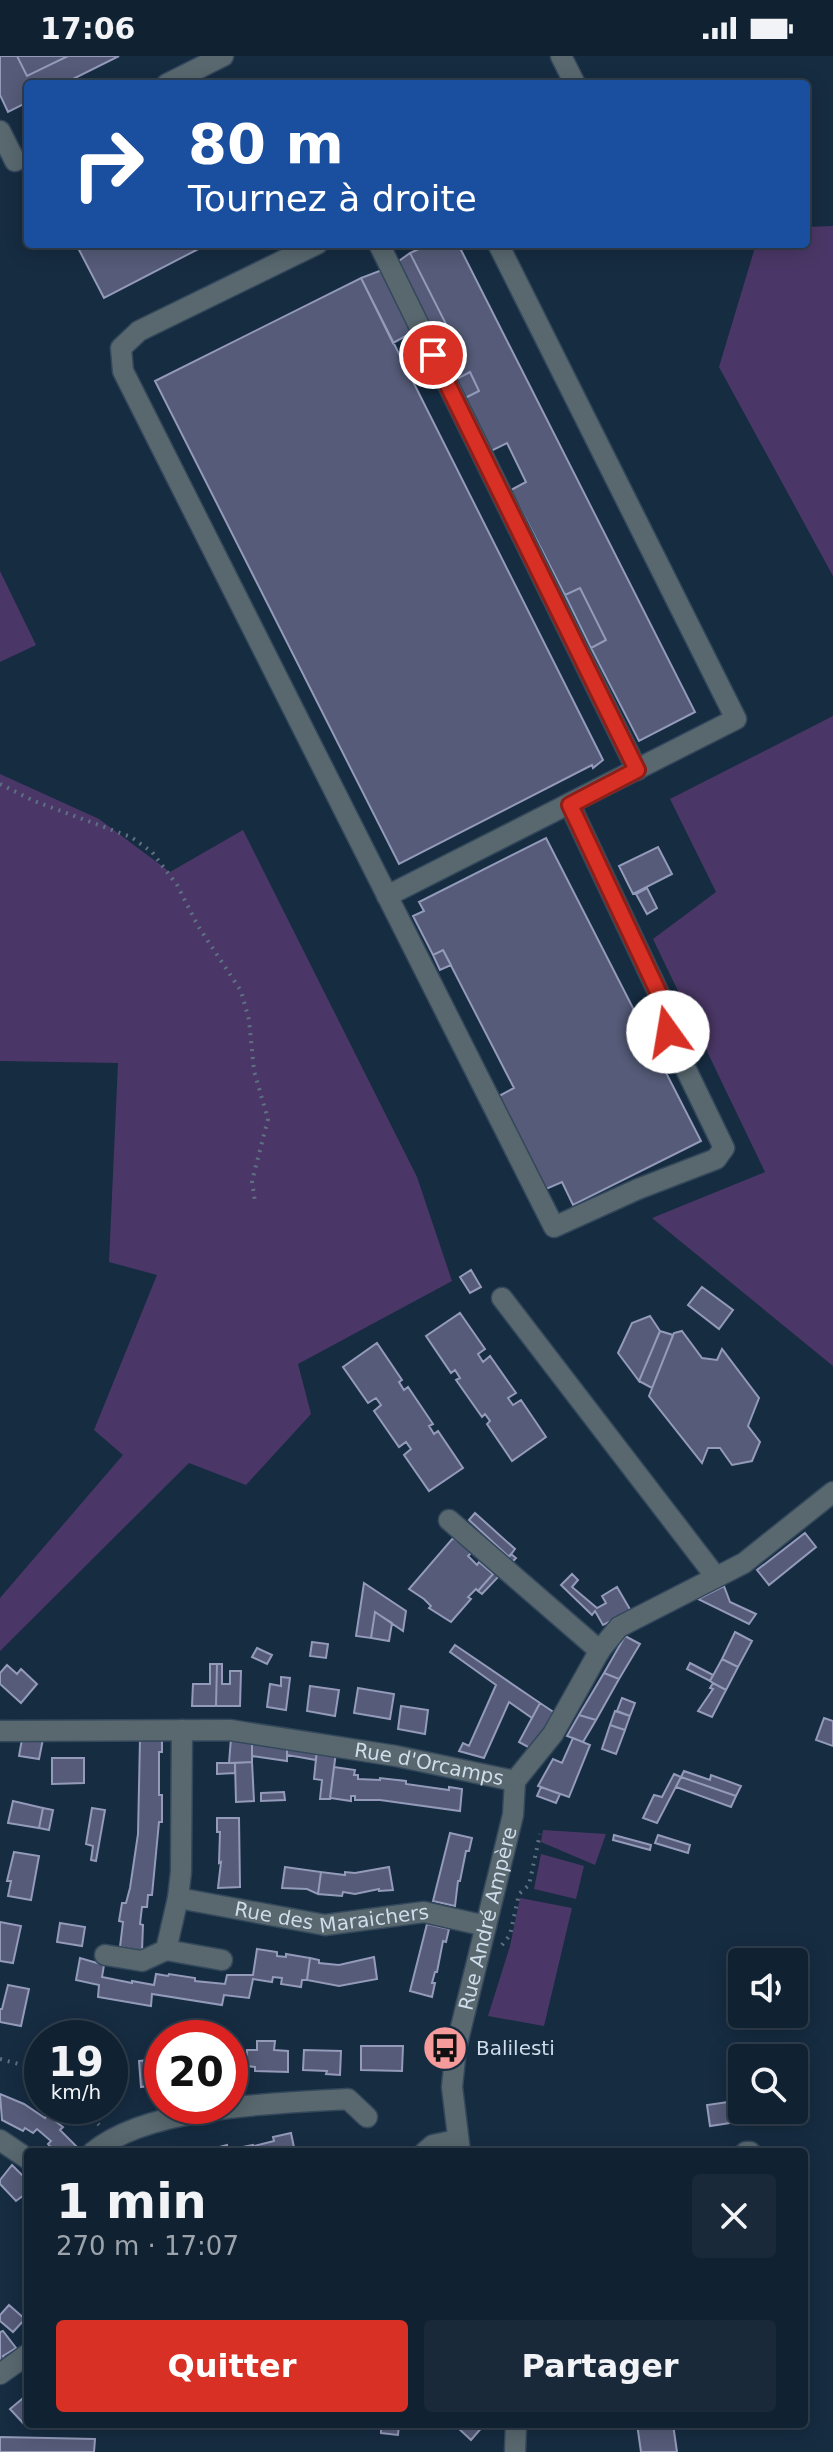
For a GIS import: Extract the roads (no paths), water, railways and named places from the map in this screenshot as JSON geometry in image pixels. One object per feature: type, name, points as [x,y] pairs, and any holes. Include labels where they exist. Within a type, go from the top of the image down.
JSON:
[{"type":"street","points":[[175,80],[223,56]]},
{"type":"street","points":[[561,56],[573,80]]},
{"type":"street","points":[[0,131],[14,161]]},
{"type":"street","points":[[309,248],[139,331],[121,348],[123,371],[554,1227],[638,1189],[716,1159],[724,1148],[668,1032],[669,1015],[570,805]]},
{"type":"street","points":[[381,248],[637,770]]},
{"type":"street","points":[[387,896],[736,719],[500,248]]},
{"type":"street","points":[[502,1298],[716,1577]]},
{"type":"street","name":"Rue d'Orcamps","points":[[0,1733],[230,1730],[306,1740],[515,1781],[553,1734],[600,1651],[619,1627],[744,1563],[833,1492]]},
{"type":"street","points":[[449,1520],[600,1651]]},
{"type":"street","points":[[166,1950],[181,1872],[182,1730]]},
{"type":"street","name":"Rue André Ampère","points":[[458,2146],[452,2087],[456,2048],[513,1815],[515,1781]]},
{"type":"street","name":"Rue des Maraichers","points":[[178,1898],[325,1925],[424,1912],[486,1926]]},
{"type":"street","points":[[105,1955],[142,1961],[166,1950],[222,1960]]},
{"type":"street","points":[[98,2148],[112,2138],[173,2117],[264,2103],[348,2099],[367,2117]]},
{"type":"street","points":[[0,2140],[24,2156]]},
{"type":"street","points":[[430,2148],[433,2145],[458,2146]]},
{"type":"street","points":[[0,2374],[24,2357]]},
{"type":"street","points":[[515,2452],[516,2428]]},
{"type":"place","name":"Balilesti","points":[[445,2048]]}]
